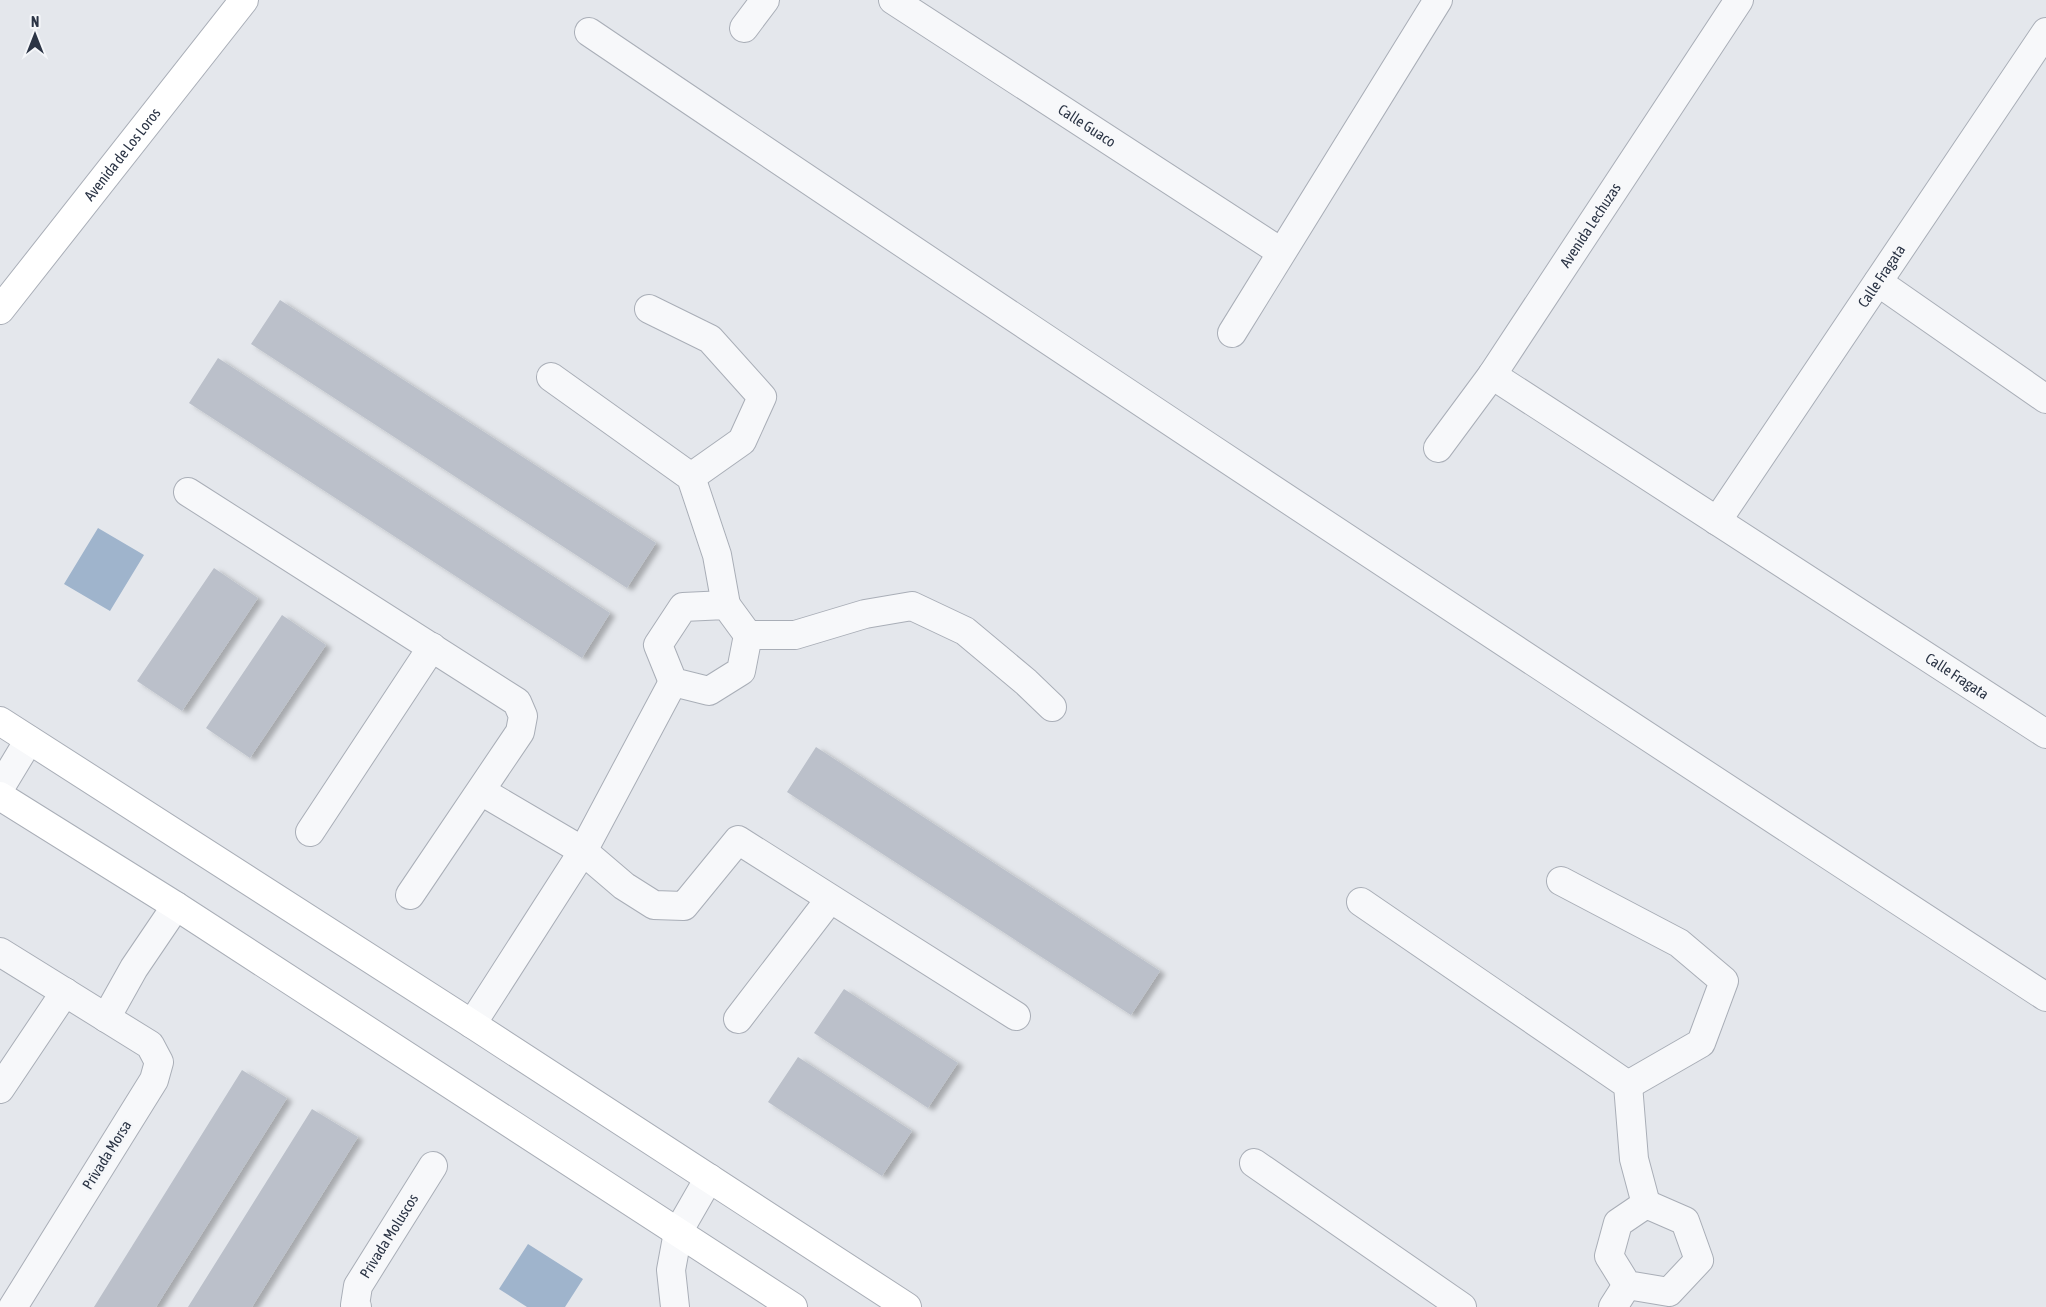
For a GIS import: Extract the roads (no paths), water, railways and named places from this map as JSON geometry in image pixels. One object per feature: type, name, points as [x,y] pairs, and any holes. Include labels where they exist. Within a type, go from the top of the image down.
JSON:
[{"type":"main road","name":"Avenida de Los Loros","points":[[0,310],[244,0]]},
{"type":"main road","points":[[0,721],[472,1024],[907,1307]]},
{"type":"main road","points":[[0,796],[176,906],[793,1307]]},
{"type":"street","points":[[744,28],[764,0]]},
{"type":"street","name":"Calle Guaco","points":[[893,0],[1282,252]]},
{"type":"street","points":[[1232,333],[1438,0]]},
{"type":"street","name":"Avenida Lechuzas","points":[[1438,448],[1492,375],[1740,0]]},
{"type":"street","points":[[589,32],[964,286],[1540,667],[2046,997]]},
{"type":"street","name":"Calle Fragata","points":[[1717,521],[2046,32]]},
{"type":"street","points":[[1878,282],[2046,399]]},
{"type":"street","points":[[649,309],[710,339],[762,397],[742,441],[691,477]]},
{"type":"street","name":"Calle Fragata","points":[[1492,375],[2046,734]]},
{"type":"street","points":[[552,378],[691,477],[717,555],[726,604],[748,634],[741,671],[709,691],[673,682]]},
{"type":"street","points":[[188,492],[517,702],[523,716],[520,732],[410,895]]},
{"type":"street","points":[[673,682],[658,645],[683,607],[726,604]]},
{"type":"street","points":[[748,634],[795,634],[866,614],[912,606],[965,631],[1026,682],[1052,707]]},
{"type":"street","points":[[310,832],[432,647]]},
{"type":"street","points":[[472,1024],[583,851],[673,682]]},
{"type":"street","points":[[0,788],[29,740]]},
{"type":"street","points":[[481,791],[583,851],[624,886],[654,905],[684,906],[738,840],[1016,1016]]},
{"type":"street","points":[[1561,881],[1679,943],[1724,981],[1701,1043],[1628,1085]]},
{"type":"street","points":[[738,1019],[830,899]]},
{"type":"street","points":[[1361,902],[1628,1085]]},
{"type":"street","points":[[106,1018],[134,968],[176,906]]},
{"type":"street","name":"Privada Morsa","points":[[0,952],[150,1045],[160,1062],[154,1080],[13,1307]]},
{"type":"street","points":[[0,1089],[65,992]]},
{"type":"street","points":[[1628,1085],[1634,1160],[1646,1204]]},
{"type":"street","points":[[1254,1163],[1462,1307]]},
{"type":"street","name":"Privada Moluscos","points":[[357,1307],[355,1305],[358,1286],[433,1166]]},
{"type":"street","points":[[675,1307],[671,1270],[678,1232],[709,1178]]},
{"type":"street","points":[[1646,1204],[1686,1221],[1699,1260],[1669,1292],[1620,1296],[1609,1256],[1618,1223],[1646,1204]]},
{"type":"water","points":[[98,528],[144,555],[110,611],[64,584]]},
{"type":"water","points":[[528,1244],[583,1279],[565,1307],[527,1307],[499,1289]]}]
